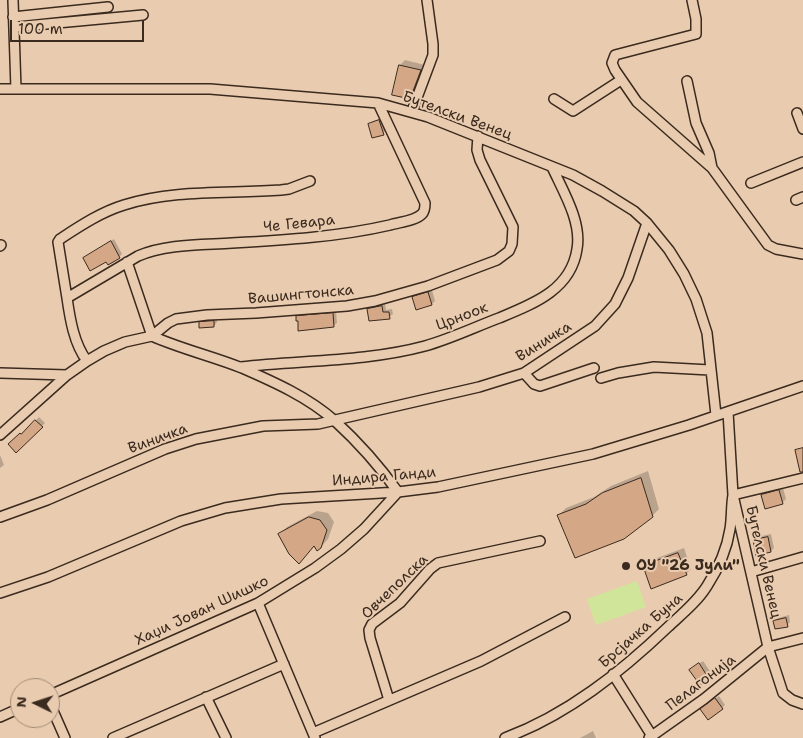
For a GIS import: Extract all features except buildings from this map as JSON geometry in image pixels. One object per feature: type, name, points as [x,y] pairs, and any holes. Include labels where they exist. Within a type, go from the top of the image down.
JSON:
[{"type":"street","points":[[13,0],[16,89]]},
{"type":"street","points":[[412,111],[433,55],[427,0]]},
{"type":"street","points":[[692,0],[696,19],[696,34],[615,55],[612,63],[621,80],[637,102],[712,168],[768,245],[776,249],[803,254]]},
{"type":"street","points":[[14,17],[108,7]]},
{"type":"street","points":[[14,27],[143,15]]},
{"type":"street","points":[[554,99],[573,111],[621,80]]},
{"type":"street","points":[[687,81],[696,122],[709,153],[712,168]]},
{"type":"street","name":"Бутелски Венец","points":[[0,89],[210,89],[378,103],[412,111],[574,176],[634,211],[647,223],[669,250],[684,274],[696,299],[707,333],[716,416]]},
{"type":"street","name":"Че Гевара","points":[[67,298],[145,253],[179,247],[303,238],[368,230],[410,220],[422,214],[425,203],[378,103]]},
{"type":"street","points":[[796,113],[803,129]]},
{"type":"street","name":"Вашингтонска","points":[[0,435],[68,375],[104,350],[125,342],[152,336],[168,322],[176,319],[193,316],[338,307],[375,301],[428,286],[497,260],[509,251],[512,244],[513,227],[480,160],[477,150],[478,136]]},
{"type":"street","points":[[751,183],[803,162]]},
{"type":"street","name":"Црноок","points":[[240,368],[276,363],[360,357],[425,346],[531,305],[544,297],[561,283],[572,266],[577,250],[578,235],[567,202],[552,167]]},
{"type":"street","points":[[88,361],[81,352],[76,338],[67,298],[58,242],[60,239],[90,220],[124,205],[146,199],[281,190],[290,189],[310,181]]},
{"type":"street","name":"Виничка","points":[[0,517],[47,500],[164,449],[196,439],[263,426],[318,424],[479,387],[524,372],[595,326],[615,304],[628,278],[647,223]]},
{"type":"street","points":[[127,262],[152,336],[240,368],[275,383],[303,398],[334,420],[372,460],[398,492]]},
{"type":"street","points":[[165,342],[168,322]]},
{"type":"street","points":[[601,378],[654,367],[710,370]]},
{"type":"street","points":[[524,372],[534,384],[540,386],[594,368]]},
{"type":"street","points":[[0,373],[68,375]]},
{"type":"street","name":"Индира Ганди","points":[[0,593],[48,577],[181,521],[225,508],[281,499],[438,488],[593,454],[689,425],[803,386]]},
{"type":"street","name":"Бутелски Венец","points":[[728,412],[733,495],[768,647],[783,693],[792,700],[803,704]]},
{"type":"street","points":[[733,495],[803,478]]},
{"type":"street","name":"Хаџи Јован Шишко","points":[[60,691],[258,603],[315,568],[340,549],[364,529],[398,492]]},
{"type":"street","name":"Брсјачка Буна","points":[[505,738],[557,713],[596,688],[648,647],[692,605],[708,585],[727,545],[733,495]]},
{"type":"street","name":"Овчеполска","points":[[389,700],[370,638],[369,630],[372,624],[400,603],[430,569],[438,563],[540,541]]},
{"type":"street","points":[[751,572],[803,557]]},
{"type":"street","points":[[258,603],[314,736],[389,700],[482,661],[565,618]]},
{"type":"street","points":[[768,647],[803,638]]},
{"type":"street","name":"Пелагонија","points":[[651,737],[704,699],[768,647]]},
{"type":"street","points":[[113,738],[284,664]]},
{"type":"street","points":[[614,674],[651,737]]},
{"type":"street","points":[[206,697],[226,738]]},
{"type":"green space","points":[[637,581],[646,607],[596,625],[587,599]]},
{"type":"place","name":"ОУ \"26 Јули\"","points":[[626,566]]}]
